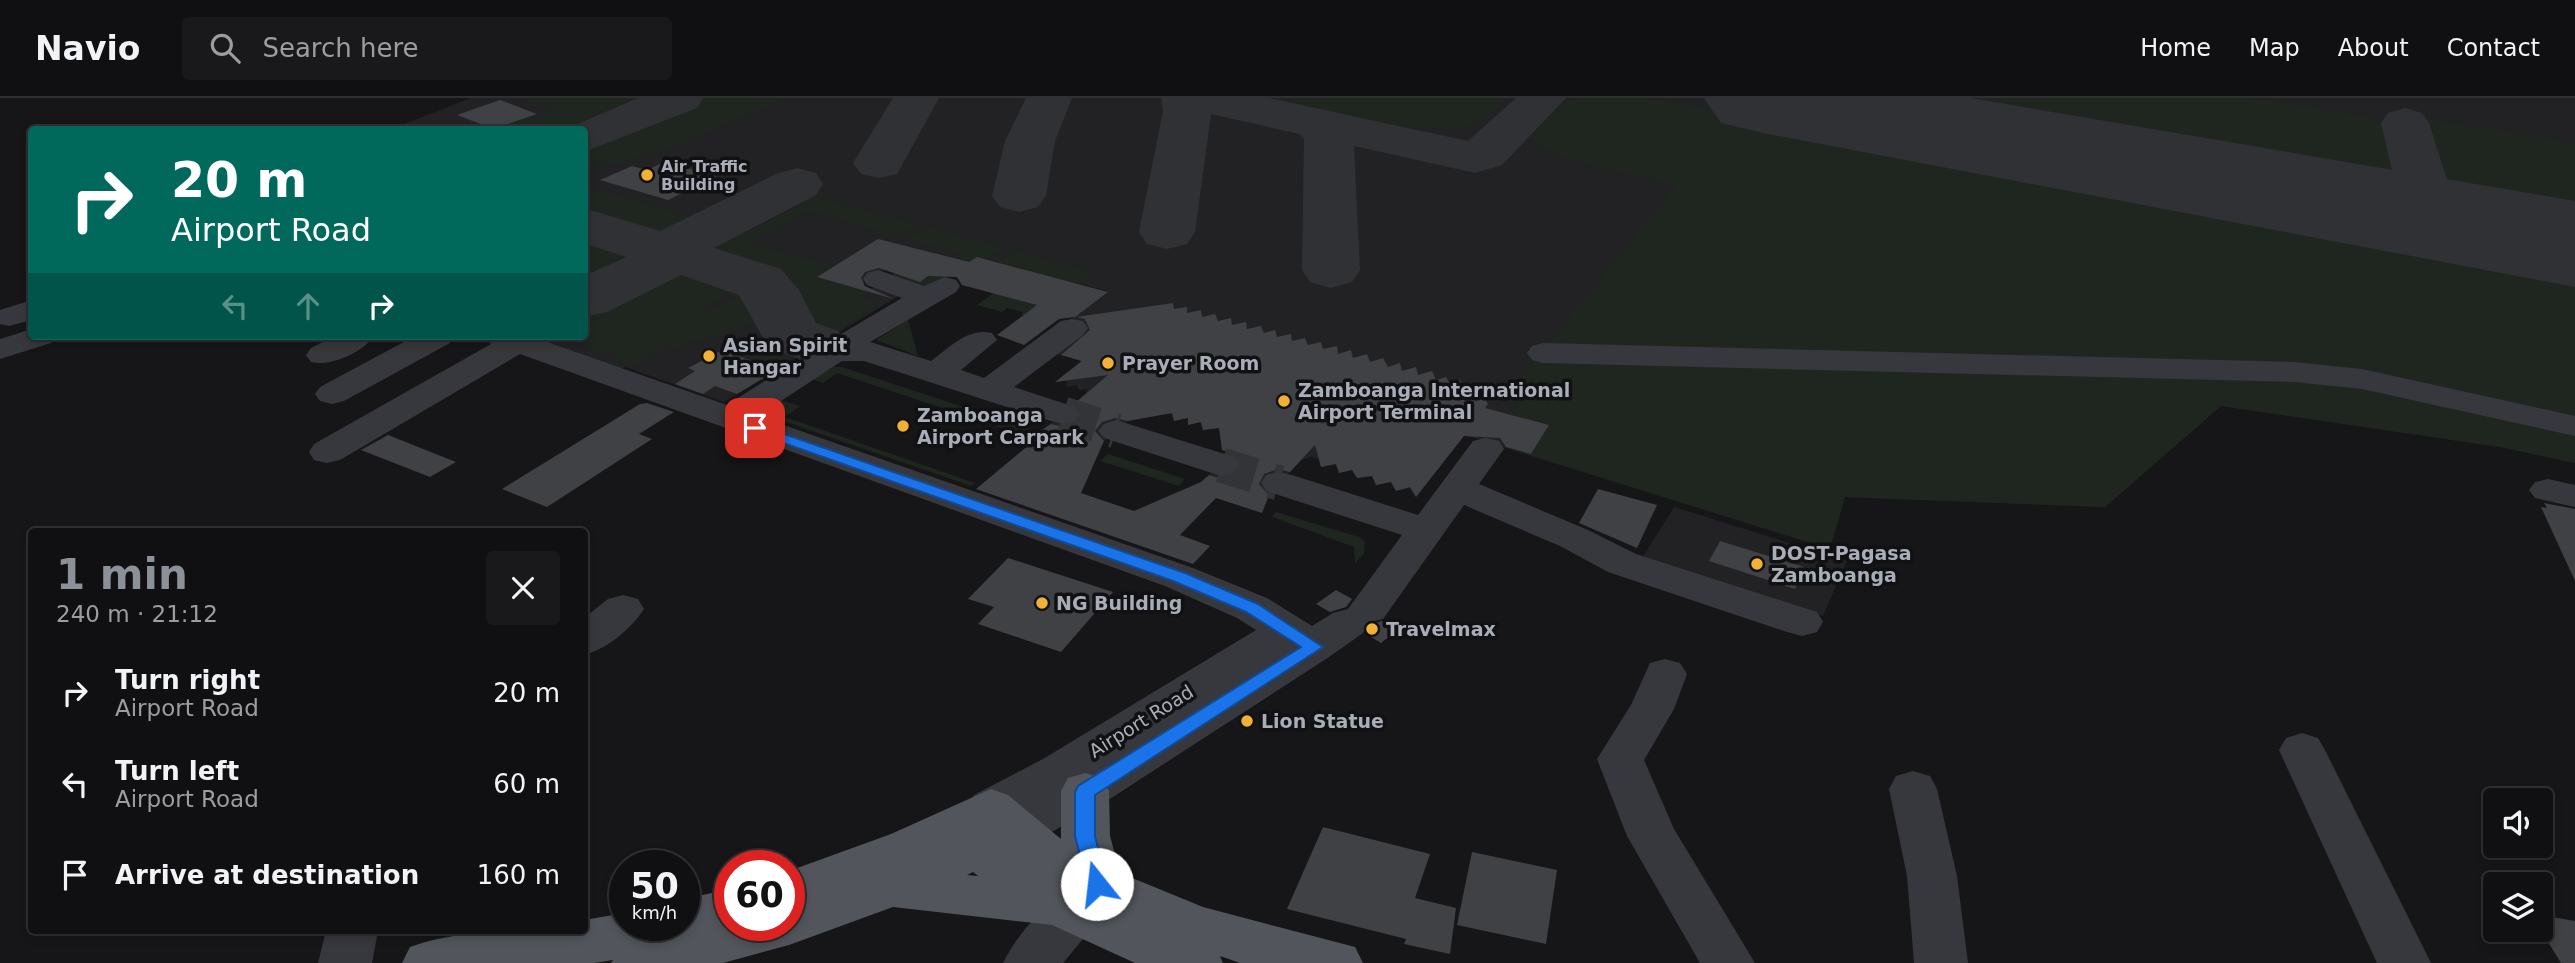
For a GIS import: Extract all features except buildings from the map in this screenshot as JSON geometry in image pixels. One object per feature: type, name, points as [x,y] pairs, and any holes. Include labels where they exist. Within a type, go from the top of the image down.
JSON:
[{"type":"main road","points":[[1079,902],[1085,836],[1085,792]]},
{"type":"main road","points":[[805,916],[984,828],[1006,872],[1079,902],[1196,963]]},
{"type":"main road","points":[[805,891],[864,888],[1079,902],[1173,918],[1226,937],[1336,963]]},
{"type":"main road","points":[[429,963],[609,939]]},
{"type":"main road","points":[[638,963],[722,941]]},
{"type":"street","points":[[729,419],[935,291],[878,279]]},
{"type":"street","points":[[989,390],[1072,328]]},
{"type":"street","points":[[0,349],[28,340]]},
{"type":"street","points":[[322,355],[350,340]]},
{"type":"street","points":[[332,394],[432,340]]},
{"type":"street","points":[[327,452],[506,340]]},
{"type":"street","points":[[511,340],[1179,577],[1252,608],[1330,627],[1426,530],[1486,449]]},
{"type":"street","points":[[936,373],[981,340]]},
{"type":"street","points":[[845,345],[1063,414]]},
{"type":"street","points":[[1544,353],[2294,372],[2362,379],[2575,426]]},
{"type":"street","points":[[1116,431],[1221,465]]},
{"type":"street","points":[[1279,483],[1426,530]]},
{"type":"street","points":[[1457,488],[1574,538],[1622,563],[1802,622]]},
{"type":"street","points":[[588,638],[622,610]]},
{"type":"street","name":"Airport Road","points":[[984,828],[1085,792],[1330,627]]},
{"type":"street","name":"Airport Road","points":[[984,828],[1060,771],[1330,627]]},
{"type":"street","points":[[1665,674],[1652,709],[1619,759],[1652,836],[1728,963]]},
{"type":"street","points":[[2302,750],[2404,963]]},
{"type":"street","points":[[1913,789],[1933,876],[1941,963]]},
{"type":"street","points":[[1030,963],[1079,902]]},
{"type":"street","points":[[345,963],[351,934]]},
{"type":"shaded area","points":[[471,98],[2575,98],[2575,463],[2500,447],[2221,406],[2105,507],[1845,497],[1830,549],[1464,435],[1416,497],[1410,488],[1396,491],[1391,482],[1376,485],[1372,476],[1357,478],[1352,470],[1339,473],[1335,464],[1321,467],[1319,459],[1311,457],[1301,460],[1270,493],[1262,513],[1187,488],[1201,482],[1244,443],[1233,432],[1220,435],[1219,428],[1203,430],[1200,422],[1188,425],[1188,418],[1174,421],[1172,414],[1137,413],[1104,441],[1095,458],[1030,437],[1050,424],[1088,389],[1079,390],[1077,385],[1067,387],[1067,381],[1055,382],[1081,361],[1035,348],[1107,291],[966,254],[932,277],[890,266],[860,285],[871,289],[878,284],[905,292],[724,402],[625,367],[614,372],[528,340],[588,340],[588,126],[399,126]]},
{"type":"shaded area","points":[[524,98],[671,98],[588,132],[588,126],[503,126],[552,109]]},
{"type":"shaded area","points":[[693,98],[785,98],[661,153],[646,154],[628,162],[588,164],[588,142]]},
{"type":"shaded area","points":[[1266,98],[1509,98],[1479,122],[1461,128],[1436,129],[1375,122]]},
{"type":"shaded area","points":[[1571,98],[1647,98],[2575,269],[2575,463],[2500,447],[2221,406],[2105,507],[1845,497],[1830,549],[1508,448],[1531,454],[1549,425],[1516,416],[1518,399],[1508,394],[1676,185],[1574,161],[1539,145],[1530,134]]},
{"type":"shaded area","points":[[1885,98],[2251,98],[2367,117],[2390,127],[2402,177],[2392,183],[2378,184]]},
{"type":"shaded area","points":[[2426,119],[2575,143],[2575,218],[2469,200],[2441,186]]},
{"type":"shaded area","points":[[588,187],[691,217],[692,232],[679,237],[652,238],[588,219]]},
{"type":"shaded area","points":[[799,193],[917,224],[898,236],[808,211],[748,243],[835,266],[818,277],[871,289],[859,298],[881,304],[823,339],[800,332],[781,286],[769,276],[697,252],[693,245],[712,233],[734,235],[765,224],[795,208],[775,201]]},
{"type":"shaded area","points":[[928,227],[1004,248],[986,259],[977,257],[928,288],[886,278],[902,269],[932,277],[965,254],[908,239]]},
{"type":"shaded area","points":[[588,243],[617,244],[649,254],[651,258],[639,269],[588,294]]},
{"type":"shaded area","points":[[1014,251],[1092,274],[1081,284],[1070,282],[1024,315],[1021,315],[1023,312],[1007,308],[1002,312],[977,305],[1026,270],[998,262]]},
{"type":"shaded area","points":[[667,268],[693,268],[735,282],[737,286],[702,309],[710,312],[742,293],[755,291],[762,297],[768,313],[766,318],[700,341],[694,339],[677,348],[669,346],[633,366],[613,358],[619,354],[608,349],[599,354],[585,348],[592,344],[578,340],[588,340],[588,316],[605,307],[589,300],[647,272]]},
{"type":"shaded area","points":[[908,320],[918,356],[876,340]]},
{"type":"shaded area","points":[[770,333],[806,350],[773,368],[722,349]]},
{"type":"shaded area","points":[[834,367],[842,367],[1030,429],[1024,435],[837,373],[823,383],[812,379]]},
{"type":"shaded area","points":[[781,400],[800,406],[785,417],[975,483],[971,486],[760,413]]},
{"type":"shaded area","points":[[1108,454],[1185,479],[1179,486],[1100,461]]},
{"type":"shaded area","points":[[1674,507],[1847,561],[1823,616],[1643,557]]},
{"type":"shaded area","points":[[1276,512],[1359,537],[1365,542],[1364,553],[1355,564],[1354,547],[1272,517]]},
{"type":"taxiway","points":[[588,135],[680,98]]},
{"type":"taxiway","points":[[879,163],[916,98]]},
{"type":"taxiway","points":[[1019,196],[1030,141],[1049,98]]},
{"type":"taxiway","points":[[1167,232],[1187,111],[1184,98]]},
{"type":"taxiway","points":[[1204,98],[1475,158],[1484,154],[1543,98]]},
{"type":"taxiway","points":[[1316,123],[1329,137],[1331,270]]},
{"type":"taxiway","points":[[2405,123],[2431,218]]},
{"type":"taxiway","points":[[667,250],[797,184]]},
{"type":"taxiway","points":[[588,226],[677,255]]},
{"type":"taxiway","points":[[588,298],[677,255]]},
{"type":"taxiway","points":[[677,255],[760,282],[769,290],[791,335],[815,345]]},
{"type":"runway","points":[[1763,98],[2575,244]]},
{"type":"tunnel","points":[[1063,414],[1116,431]]},
{"type":"tunnel","points":[[1221,465],[1279,483]]},
{"type":"place","name":"Air Traffic Building","points":[[647,175]]},
{"type":"place","name":"Asian Spirit Hangar","points":[[709,356]]},
{"type":"place","name":"Prayer Room","points":[[1108,363]]},
{"type":"place","name":"Zamboanga International Airport Terminal","points":[[1284,401]]},
{"type":"place","name":"Zamboanga Airport Carpark","points":[[903,426]]},
{"type":"place","name":"DOST-Pagasa Zamboanga","points":[[1757,564]]},
{"type":"place","name":"NG Building","points":[[1042,603]]},
{"type":"place","name":"Travelmax","points":[[1372,629]]},
{"type":"place","name":"Lion Statue","points":[[1247,721]]},
{"type":"route","points":[[755,428],[1179,577],[1252,608],[1314,647],[1085,792],[1083,811],[1088,860],[1097,884]]}]
